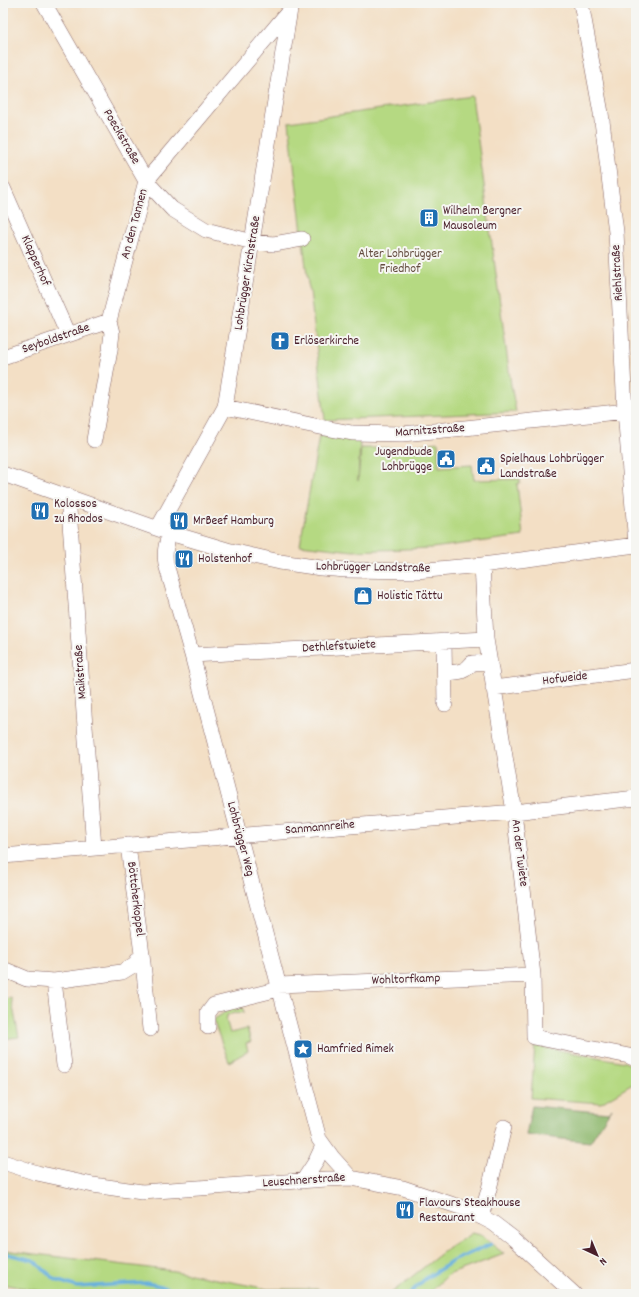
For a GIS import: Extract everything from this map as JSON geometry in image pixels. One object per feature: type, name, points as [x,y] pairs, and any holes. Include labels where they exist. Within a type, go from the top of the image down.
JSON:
[{"type":"street","name":"Poeckstraße","points":[[44,3],[146,181],[172,209],[206,230],[253,242],[274,244],[302,239]]},
{"type":"street","name":"Riehlstraße","points":[[581,3],[601,113],[616,232],[631,410],[636,545]]},
{"type":"street","name":"An den Tannen","points":[[94,440],[110,350],[112,333],[109,320],[146,181],[291,6]]},
{"type":"street","name":"Lohbrügger Kirchstraße","points":[[164,530],[225,407],[291,6]]},
{"type":"street","name":"Klapperhof","points":[[3,188],[68,335]]},
{"type":"street","name":"Seyboldstraße","points":[[3,357],[109,320]]},
{"type":"street","name":"Marnitzstraße","points":[[225,407],[352,433],[402,434],[631,410]]},
{"type":"street","name":"Lohbrügger Landstraße","points":[[3,474],[164,530],[227,550],[260,558],[321,568],[346,570],[416,571],[482,565],[636,545]]},
{"type":"street","name":"Maikstraße","points":[[68,496],[94,848]]},
{"type":"street","name":"Lohbrügger Weg","points":[[164,530],[164,556],[192,655],[319,1139],[323,1146],[351,1178]]},
{"type":"street","name":"An der Twiete","points":[[482,565],[486,639],[514,812],[533,975],[534,1037],[630,1056],[636,1059]]},
{"type":"street","name":"Dethlefstwiete","points":[[192,655],[486,639]]},
{"type":"street","points":[[444,641],[445,704]]},
{"type":"street","points":[[445,673],[464,672],[472,664],[490,662]]},
{"type":"street","name":"Hofweide","points":[[494,688],[636,670]]},
{"type":"street","name":"Sanmannreihe","points":[[3,856],[514,812],[636,798]]},
{"type":"street","name":"Böttcherkoppel","points":[[128,845],[150,1029]]},
{"type":"street","name":"Böttcherkoppel","points":[[3,969],[27,979],[54,981],[122,972],[135,964],[142,954]]},
{"type":"street","name":"Wohltorfkamp","points":[[208,1027],[208,1013],[214,1005],[279,987],[533,975]]},
{"type":"street","points":[[54,981],[64,1065]]},
{"type":"street","points":[[481,1216],[490,1189],[504,1127]]},
{"type":"street","points":[[303,1181],[316,1161],[323,1146]]},
{"type":"street","name":"Leuschnerstraße","points":[[3,1162],[37,1173],[93,1185],[142,1192],[351,1178],[403,1188],[466,1209],[481,1216],[514,1239],[574,1294]]},
{"type":"green space","name":"Alter Lohbrügger Friedhof","points":[[472,96],[511,385],[516,412],[325,420],[289,122]]},
{"type":"green space","points":[[319,436],[360,441],[358,481],[361,448],[395,448],[438,442],[439,467],[472,465],[474,480],[520,479],[520,483],[517,484],[523,536],[432,548],[353,551],[300,545]]},
{"type":"green space","points":[[11,997],[19,1037],[3,1039],[3,1000]]},
{"type":"green space","points":[[241,1004],[244,1012],[227,1015],[226,1019],[230,1033],[247,1029],[251,1042],[246,1043],[248,1051],[229,1062],[213,1020],[236,1005]]},
{"type":"green space","points":[[535,1046],[625,1062],[636,1068],[636,1082],[601,1103],[531,1098]]},
{"type":"green space","points":[[532,1106],[609,1113],[590,1142],[526,1135]]},
{"type":"green space","points":[[472,1233],[481,1235],[504,1254],[448,1275],[428,1294],[390,1294],[447,1249]]},
{"type":"green space","points":[[3,1250],[174,1271],[268,1289],[317,1289],[334,1294],[56,1294],[3,1284]]},
{"type":"waterway","points":[[409,1294],[425,1279],[453,1261],[491,1244]]},
{"type":"waterway","points":[[3,1253],[33,1260],[56,1280],[77,1287],[146,1283],[189,1294]]},
{"type":"place","name":"Wilhelm Bergner Mausoleum","points":[[429,218]]},
{"type":"place","name":"Erlöserkirche","points":[[280,341]]},
{"type":"place","name":"Jugendbude Lohbrügge","points":[[446,459]]},
{"type":"place","name":"Spielhaus Lohbrügger Landstraße","points":[[486,466]]},
{"type":"place","name":"Kolossos zu Rhodos","points":[[40,511]]},
{"type":"place","name":"MrBeef Hamburg","points":[[179,521]]},
{"type":"place","name":"Holstenhof","points":[[184,559]]},
{"type":"place","name":"Holistic Tättu","points":[[363,596]]},
{"type":"place","name":"Hamfried Rimek","points":[[303,1049]]},
{"type":"place","name":"Flavours Steakhouse Restaurant","points":[[405,1210]]}]
